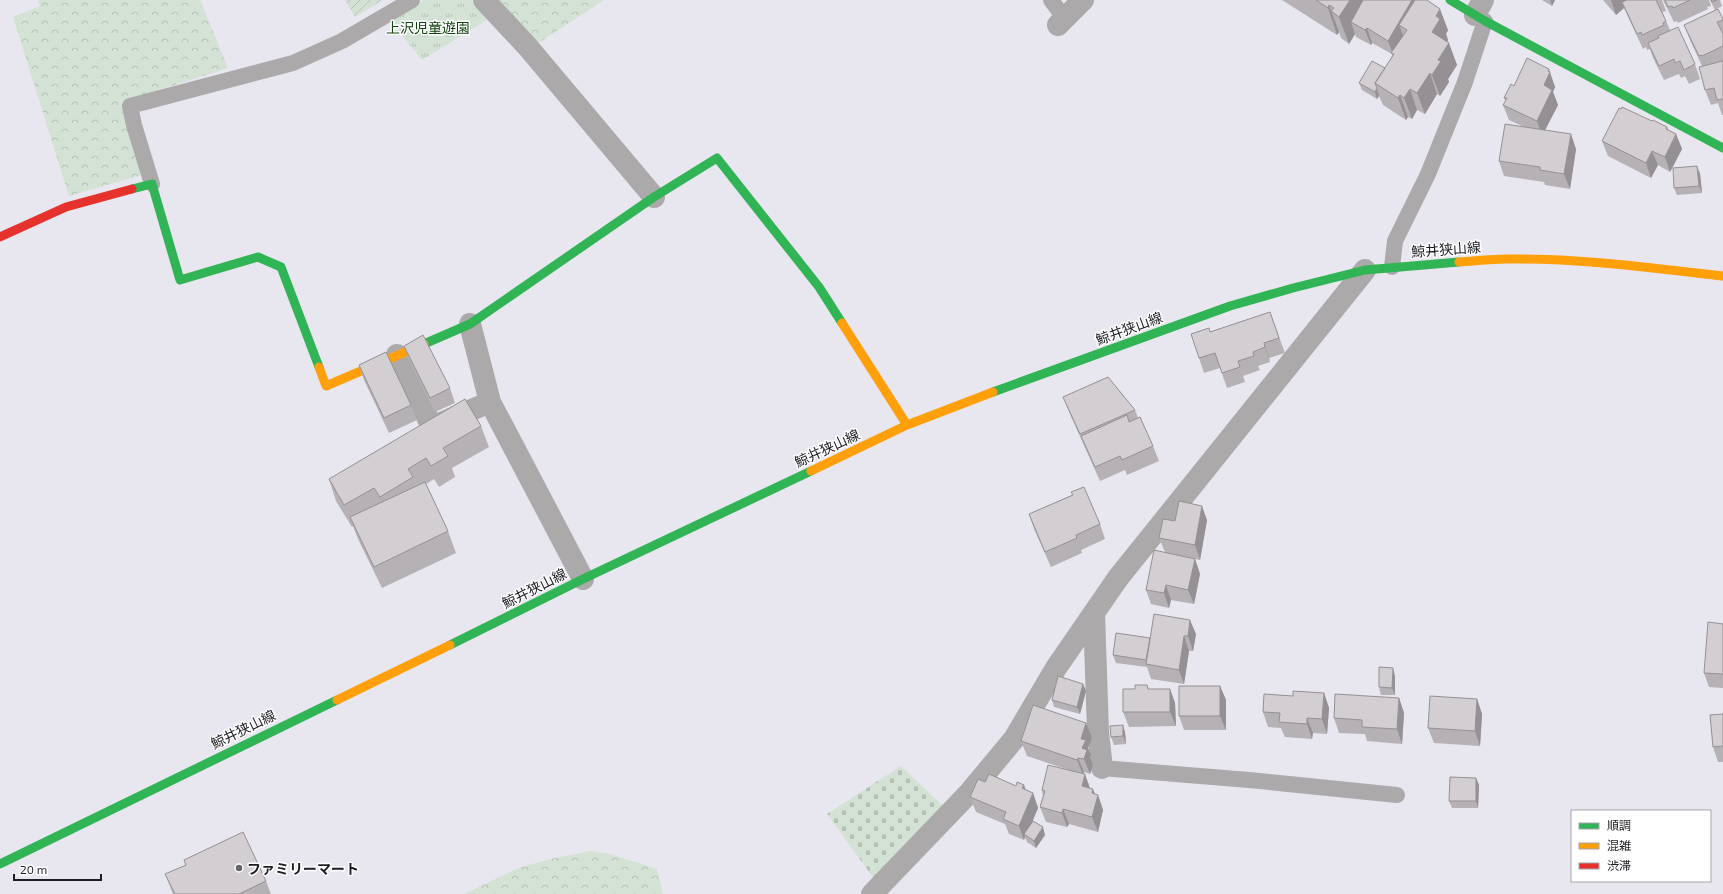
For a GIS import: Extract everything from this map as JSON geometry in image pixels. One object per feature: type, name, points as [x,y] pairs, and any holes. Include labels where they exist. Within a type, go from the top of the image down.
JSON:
[{"type":"main road","points":[[1450,0],[1481,12],[1723,148]]},
{"type":"main road","points":[[0,237],[66,207],[152,184],[180,280],[258,257],[281,267],[326,386],[470,324],[654,197],[717,158],[819,287],[907,425]]},
{"type":"main road","name":"鯨井狭山線","points":[[0,864],[551,596],[583,579],[907,425],[969,400],[1230,306],[1365,270],[1506,259],[1638,266],[1723,276]]},
{"type":"street","points":[[484,0],[527,46],[654,197]]},
{"type":"street","points":[[1062,22],[1083,0]]},
{"type":"street","points":[[872,894],[970,792],[1014,739],[1056,668],[1118,578],[1365,270]]},
{"type":"street","points":[[470,324],[490,402],[583,579]]},
{"type":"street","points":[[397,355],[432,427],[490,402]]},
{"type":"street","points":[[1094,613],[1098,732],[1102,768]]},
{"type":"lane","points":[[152,184],[134,125],[130,106],[293,63],[342,41],[412,0]]},
{"type":"lane","points":[[1051,0],[1062,22]]},
{"type":"lane","points":[[1392,267],[1395,241],[1428,174],[1465,82],[1481,12]]},
{"type":"lane","points":[[1102,768],[1249,780],[1397,795]]},
{"type":"green space","points":[[38,0],[200,0],[228,68],[121,102],[142,175],[69,196],[13,17],[40,6]]},
{"type":"green space","points":[[345,0],[383,0],[355,17]]},
{"type":"green space","name":"上沢児童遊園","points":[[424,0],[472,0],[490,18],[422,60],[390,20]]},
{"type":"green space","points":[[499,0],[604,0],[537,44]]},
{"type":"green space","points":[[901,766],[945,808],[875,880],[827,814]]},
{"type":"green space","points":[[591,851],[610,854],[657,869],[663,894],[464,894],[519,868],[550,859]]},
{"type":"building","points":[[1316,0],[1350,0],[1339,17],[1331,11],[1334,8],[1329,5],[1328,8]]},
{"type":"building","points":[[1363,0],[1412,0],[1388,41],[1367,28],[1365,30],[1351,22]]},
{"type":"building","points":[[1415,0],[1427,0],[1440,9],[1436,16],[1440,19],[1432,32],[1449,43],[1438,60],[1441,61],[1432,75],[1430,73],[1417,93],[1410,89],[1404,98],[1400,95],[1398,98],[1375,83],[1394,54],[1391,53],[1407,30],[1399,25]]},
{"type":"building","points":[[1627,0],[1656,0],[1666,21],[1663,23],[1664,25],[1642,35],[1641,32],[1637,34],[1622,2]]},
{"type":"building","points":[[1665,0],[1690,0],[1673,8],[1672,6],[1668,7]]},
{"type":"building","points":[[1718,9],[1723,19],[1717,22],[1723,34],[1723,46],[1699,56],[1684,25]]},
{"type":"building","points":[[1678,27],[1695,64],[1684,70],[1680,61],[1675,63],[1674,59],[1659,66],[1648,43],[1659,38],[1658,36]]},
{"type":"building","points":[[1527,58],[1549,69],[1548,71],[1550,72],[1544,85],[1552,90],[1537,121],[1503,105],[1507,98],[1504,98],[1511,84],[1514,86]]},
{"type":"building","points":[[1372,61],[1385,68],[1375,83],[1377,88],[1375,92],[1359,83]]},
{"type":"building","points":[[1723,61],[1723,99],[1717,100],[1714,88],[1705,90],[1699,67]]},
{"type":"building","points":[[1622,107],[1667,127],[1666,129],[1676,134],[1665,157],[1652,151],[1646,163],[1602,141],[1619,108],[1621,109]]},
{"type":"building","points":[[1505,124],[1571,134],[1564,174],[1540,170],[1540,167],[1499,161]]},
{"type":"building","points":[[1697,166],[1699,186],[1674,188],[1673,168]]},
{"type":"building","points":[[1270,312],[1279,338],[1264,343],[1265,347],[1253,352],[1254,356],[1238,361],[1240,367],[1222,373],[1215,353],[1199,358],[1191,334],[1209,328],[1210,332]]},
{"type":"building","points":[[423,335],[450,388],[430,398],[404,346]]},
{"type":"building","points":[[386,352],[411,405],[384,418],[359,365]]},
{"type":"building","points":[[1108,377],[1135,410],[1080,434],[1063,397]]},
{"type":"building","points":[[465,399],[481,426],[443,448],[448,456],[431,466],[426,458],[408,469],[413,477],[380,497],[374,488],[344,505],[329,479]]},
{"type":"building","points":[[1127,415],[1129,422],[1140,417],[1153,446],[1122,460],[1120,456],[1095,467],[1081,436]]},
{"type":"building","points":[[425,482],[448,531],[374,567],[350,517]]},
{"type":"building","points":[[1084,487],[1100,524],[1076,535],[1077,538],[1045,552],[1029,514],[1073,495],[1071,492]]},
{"type":"building","points":[[1179,501],[1202,506],[1195,545],[1159,538],[1163,519],[1175,521]]},
{"type":"building","points":[[1154,550],[1195,559],[1188,590],[1166,585],[1164,593],[1146,590]]},
{"type":"building","points":[[1154,614],[1190,620],[1188,636],[1184,636],[1179,670],[1146,664]]},
{"type":"building","points":[[1708,622],[1723,624],[1723,674],[1704,673]]},
{"type":"building","points":[[1116,633],[1150,638],[1146,660],[1113,655]]},
{"type":"building","points":[[1379,667],[1393,668],[1392,688],[1379,687]]},
{"type":"building","points":[[1058,676],[1083,684],[1077,707],[1052,700]]},
{"type":"building","points":[[1135,685],[1147,685],[1148,689],[1170,689],[1170,712],[1123,712],[1123,689],[1135,689]]},
{"type":"building","points":[[1179,686],[1220,686],[1220,716],[1179,716]]},
{"type":"building","points":[[1293,691],[1324,693],[1322,719],[1307,718],[1307,724],[1279,722],[1280,713],[1263,712],[1264,694],[1293,696]]},
{"type":"building","points":[[1335,694],[1399,698],[1397,729],[1362,727],[1362,720],[1334,718]]},
{"type":"building","points":[[1430,696],[1477,699],[1475,731],[1428,728]]},
{"type":"building","points":[[1033,705],[1086,723],[1081,739],[1086,740],[1082,748],[1087,750],[1084,759],[1078,758],[1077,760],[1021,741]]},
{"type":"building","points":[[1723,714],[1723,746],[1713,747],[1710,715]]},
{"type":"building","points":[[1123,725],[1123,736],[1111,737],[1110,726]]},
{"type":"building","points":[[1048,765],[1085,774],[1082,786],[1093,789],[1092,793],[1098,795],[1092,817],[1063,809],[1062,813],[1040,807],[1045,791],[1042,790]]},
{"type":"building","points":[[989,774],[1016,786],[1017,782],[1024,785],[1022,788],[1033,793],[1019,826],[1003,819],[1006,812],[970,797],[978,779],[985,782]]},
{"type":"building","points":[[1450,777],[1476,778],[1476,801],[1449,801]]},
{"type":"building","points":[[1033,821],[1043,827],[1034,841],[1024,834]]},
{"type":"building","points":[[243,832],[266,881],[239,894],[175,894],[165,874],[186,865],[184,860]]},
{"type":"traffic: fast","points":[[1450,0],[1485,21],[1723,148]]},
{"type":"traffic: fast","points":[[424,344],[470,324],[654,197],[717,158],[819,287],[842,323]]},
{"type":"traffic: fast","points":[[132,189],[152,184],[180,280],[258,257],[281,267],[319,367]]},
{"type":"traffic: fast","points":[[993,392],[1230,306],[1293,288],[1365,270],[1459,262]]},
{"type":"traffic: fast","points":[[450,645],[583,579],[811,471]]},
{"type":"traffic: fast","points":[[0,864],[337,700]]},
{"type":"traffic: slow","points":[[1459,262],[1501,259],[1562,260],[1616,264],[1723,276]]},
{"type":"traffic: slow","points":[[842,323],[907,425]]},
{"type":"traffic: slow","points":[[319,367],[326,386],[424,344]]},
{"type":"traffic: slow","points":[[811,471],[907,425],[993,392]]},
{"type":"traffic: slow","points":[[337,700],[450,645]]},
{"type":"traffic: jam","points":[[0,237],[66,207],[132,189]]},
{"type":"place","name":"ファミリーマート","points":[[239,868]]}]
